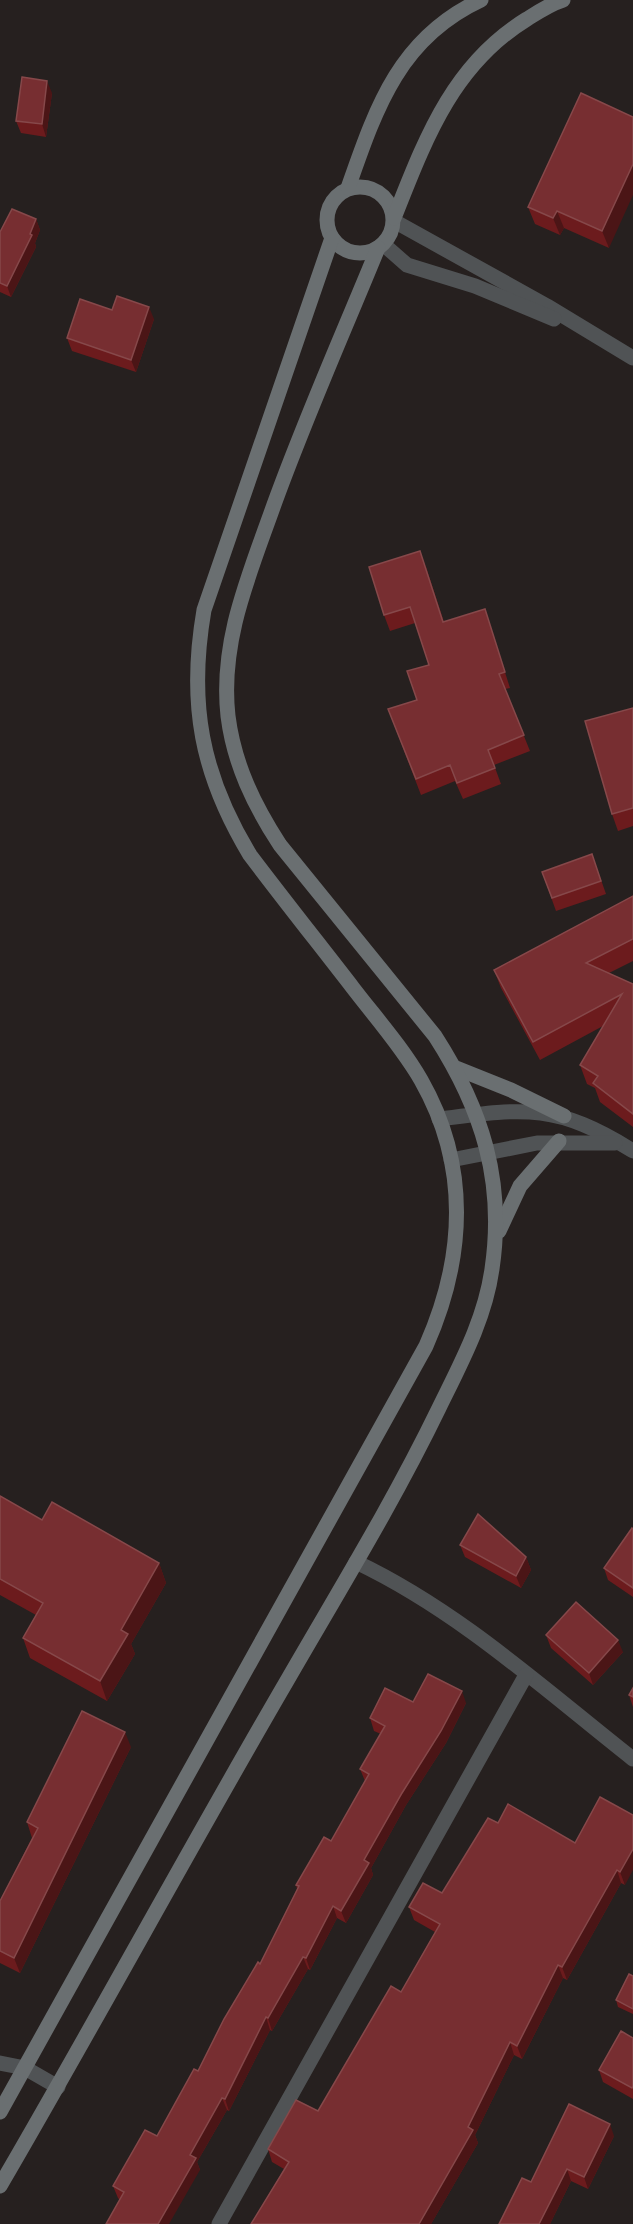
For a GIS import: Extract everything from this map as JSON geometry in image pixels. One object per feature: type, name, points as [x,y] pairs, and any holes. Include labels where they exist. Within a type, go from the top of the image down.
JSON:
[{"type":"main road","points":[[348,188],[375,113],[409,56],[448,17],[482,0]]},
{"type":"main road","points":[[0,2186],[356,1562],[428,1430],[464,1356],[486,1301],[496,1239],[496,1207],[488,1152],[477,1114],[456,1068],[435,1036],[267,826],[246,784],[228,716],[226,681],[229,646],[236,612],[303,424],[381,246],[388,238],[438,115],[472,63],[511,29],[563,0]]},
{"type":"main road","points":[[381,246],[358,253],[339,246],[332,238],[327,219],[328,210],[339,193],[348,188],[369,187],[378,191],[392,208],[394,220]]},
{"type":"main road","points":[[0,2112],[426,1346],[440,1314],[450,1281],[456,1246],[457,1211],[451,1160],[439,1119],[421,1080],[403,1052],[250,855],[216,790],[205,755],[198,719],[196,683],[198,646],[204,610],[332,238]]},
{"type":"main road","points":[[456,1068],[511,1090],[564,1116]]},
{"type":"main road","points":[[496,1239],[520,1186],[559,1141]]},
{"type":"street","points":[[394,220],[547,306],[571,323],[633,358]]},
{"type":"street","points":[[381,246],[402,262],[417,269],[475,286],[551,319],[571,323]]},
{"type":"street","points":[[439,1119],[528,1111],[564,1116],[627,1147]]},
{"type":"street","points":[[451,1160],[559,1141],[627,1147]]},
{"type":"street","points":[[356,1562],[398,1583],[456,1619],[633,1759]]},
{"type":"street","points":[[219,2224],[526,1675]]},
{"type":"street","points":[[0,2063],[25,2068],[58,2087]]},
{"type":"building","points":[[22,77],[47,81],[42,124],[16,121]]},
{"type":"building","points":[[581,93],[633,117],[633,164],[602,231],[557,211],[553,218],[528,207]]},
{"type":"building","points":[[12,209],[36,219],[30,234],[32,235],[7,286],[0,283],[0,232]]},
{"type":"building","points":[[117,296],[149,307],[131,360],[67,338],[80,299],[112,310]]},
{"type":"building","points":[[420,551],[443,622],[485,609],[505,672],[499,674],[524,735],[488,750],[495,768],[457,783],[450,765],[416,779],[388,709],[417,700],[407,671],[429,665],[410,607],[384,615],[369,567]]},
{"type":"building","points":[[633,708],[633,808],[612,814],[585,721]]},
{"type":"building","points":[[592,854],[601,881],[552,898],[542,872]]},
{"type":"building","points":[[633,896],[633,939],[586,963],[633,984],[633,1114],[593,1083],[598,1076],[580,1065],[622,994],[533,1042],[494,970]]},
{"type":"building","points":[[0,1496],[42,1520],[52,1502],[159,1563],[121,1630],[128,1634],[100,1681],[23,1638],[43,1603],[0,1579]]},
{"type":"building","points":[[478,1514],[526,1557],[516,1576],[460,1545]]},
{"type":"building","points":[[633,1529],[633,1588],[604,1568]]},
{"type":"building","points":[[576,1602],[618,1640],[589,1673],[546,1635]]},
{"type":"building","points":[[428,1674],[462,1691],[441,1731],[364,1860],[369,1863],[341,1911],[333,1906],[306,1958],[303,1957],[268,2018],[266,2017],[225,2099],[222,2098],[190,2155],[196,2158],[158,2224],[106,2224],[124,2192],[113,2186],[145,2130],[157,2136],[194,2069],[198,2071],[224,2019],[258,1962],[260,1964],[299,1886],[296,1885],[324,1837],[331,1841],[369,1774],[360,1769],[385,1726],[370,1718],[385,1688],[413,1702]]},
{"type":"building","points":[[82,1711],[125,1732],[14,1958],[0,1951],[0,1901],[38,1828],[27,1822]]},
{"type":"building","points":[[600,1797],[633,1815],[633,1849],[620,1872],[617,1870],[562,1967],[558,1965],[517,2046],[510,2042],[468,2127],[473,2130],[419,2224],[251,2224],[289,2162],[268,2149],[296,2100],[318,2111],[391,1986],[401,1992],[440,1924],[409,1907],[423,1883],[442,1893],[488,1818],[498,1823],[508,1804],[575,1843]]},
{"type":"building","points":[[629,1974],[633,1976],[633,2009],[616,2000]]},
{"type":"building","points":[[621,2031],[633,2038],[632,2088],[599,2070]]},
{"type":"building","points":[[569,2104],[610,2124],[584,2177],[567,2169],[539,2224],[499,2224],[522,2178],[531,2182]]}]
